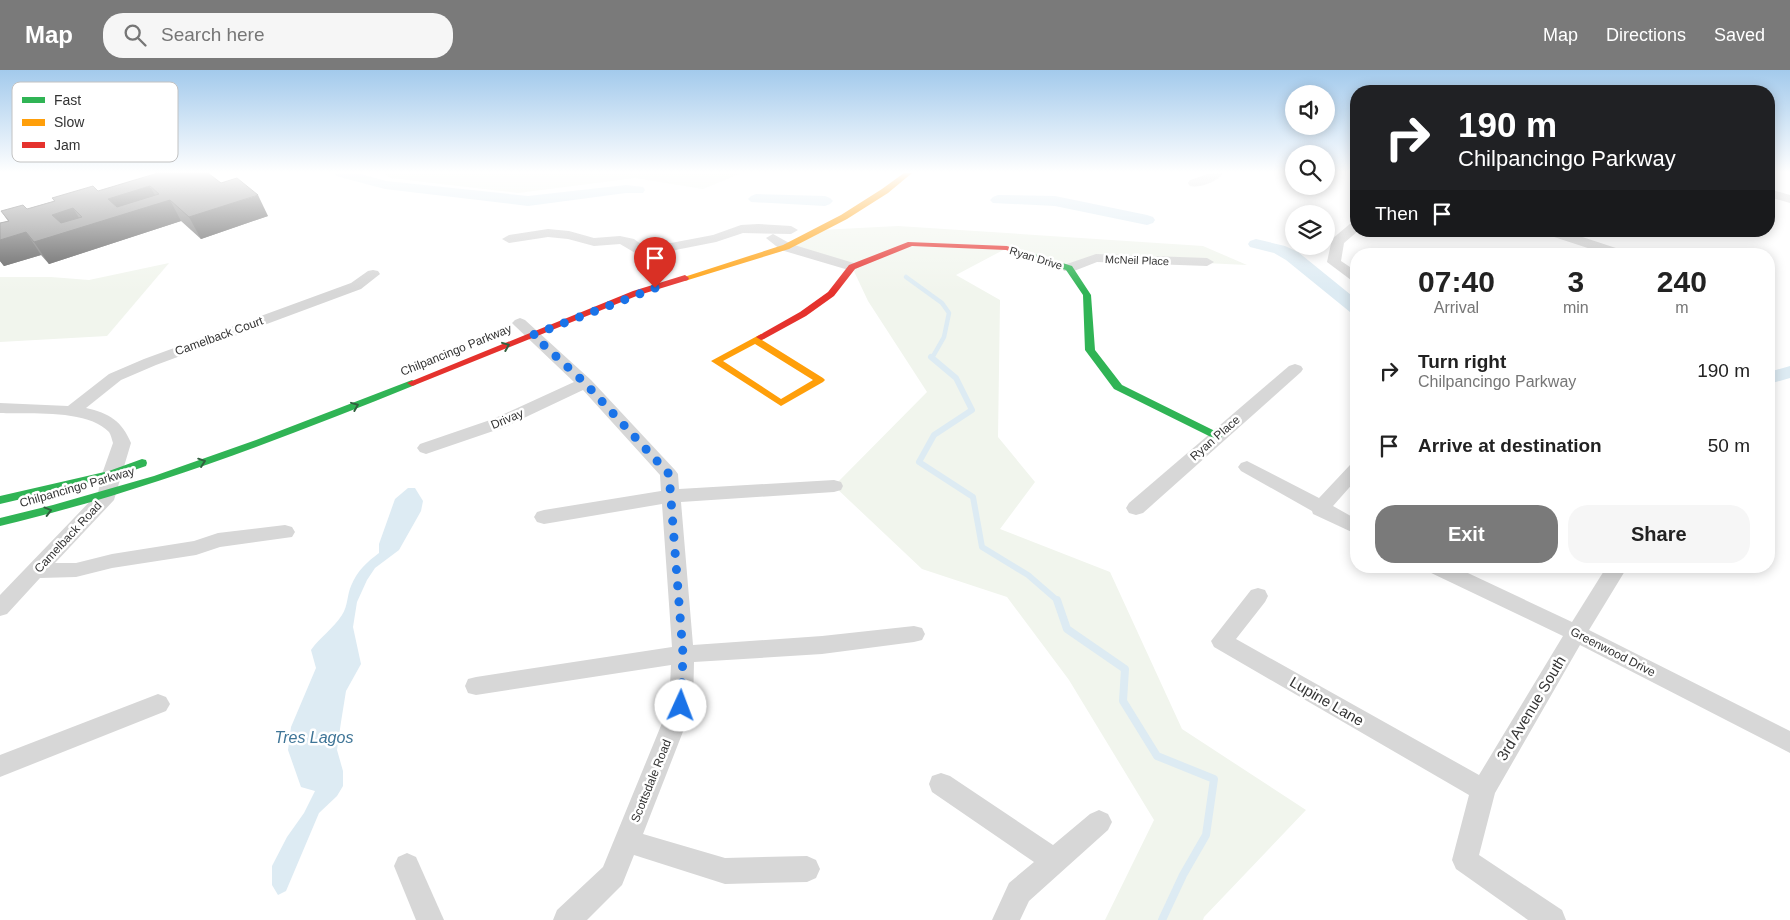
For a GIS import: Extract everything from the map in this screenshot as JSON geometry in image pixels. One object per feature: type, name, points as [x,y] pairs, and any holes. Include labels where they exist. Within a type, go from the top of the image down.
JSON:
[{"type":"street","points":[[768,239],[827,213]]},
{"type":"street","name":"Chilpancingo Parkway","points":[[0,522],[32,516],[107,495],[299,428],[523,326],[786,247],[851,213]]},
{"type":"street","points":[[508,239],[548,233],[569,235],[594,242],[620,240],[629,242],[642,251],[650,251],[716,238],[741,229],[800,226]]},
{"type":"street","points":[[1350,231],[1337,242],[1334,262],[1350,273]]},
{"type":"street","points":[[1568,237],[1602,248]]},
{"type":"street","points":[[755,340],[820,380],[781,403],[716,361],[803,314],[831,294],[852,267],[786,247],[768,239]]},
{"type":"street","name":"Ryan Drive","points":[[852,267],[911,244],[1007,248],[1069,268],[1087,294],[1090,350],[1118,387],[1217,436]]},
{"type":"street","name":"McNeil Place","points":[[1069,268],[1096,258],[1207,262]]},
{"type":"street","name":"Camelback Court","points":[[72,411],[115,377],[150,362],[356,286],[373,274]]},
{"type":"street","name":"Scottsdale Road","points":[[523,326],[585,383],[669,474],[683,654],[681,706],[614,876],[567,920]]},
{"type":"street","name":"Ryan Place","points":[[1136,508],[1295,369]]},
{"type":"street","name":"Drivay","points":[[426,448],[499,423],[585,383]]},
{"type":"street","name":"Camelback Road","points":[[0,408],[72,411],[97,416],[117,430],[122,443],[111,474],[107,495],[0,608]]},
{"type":"street","name":"Chilpancingo Parkway","points":[[0,500],[111,474],[157,458]]},
{"type":"street","points":[[1247,468],[1350,524]]},
{"type":"street","points":[[1320,508],[1350,476]]},
{"type":"street","points":[[544,517],[671,496],[834,486]]},
{"type":"street","points":[[37,571],[76,570],[112,561],[196,548],[218,540],[285,532]]},
{"type":"street","name":"Greenwood Drive","points":[[1449,573],[1576,633],[1790,743]]},
{"type":"street","name":"3rd Avenue South","points":[[1552,920],[1465,860],[1482,790],[1614,573]]},
{"type":"street","name":"Lupine Lane","points":[[1258,596],[1222,641],[1482,790]]},
{"type":"street","points":[[476,686],[683,654],[822,645],[914,634]]},
{"type":"street","points":[[0,766],[158,704]]},
{"type":"street","points":[[941,784],[1055,861]]},
{"type":"street","points":[[1006,920],[1020,892],[1100,822]]},
{"type":"street","points":[[627,841],[725,871],[807,869]]},
{"type":"street","points":[[407,866],[430,920]]},
{"type":"shaded area","points":[[898,226],[1203,246],[1247,265],[1097,258],[1069,268],[1007,248],[956,275],[1000,300],[998,437],[1035,482],[1000,529],[1110,572],[1182,729],[1306,810],[1203,920],[1105,920],[1154,820],[1069,680],[1007,597],[922,569],[834,486],[927,392],[868,301],[852,267],[786,247],[820,230]]},
{"type":"shaded area","points":[[169,263],[107,336],[0,342],[0,277],[51,277],[89,280]]},
{"type":"water","name":"Tres Lagos","points":[[408,488],[415,488],[423,501],[421,511],[399,550],[375,568],[357,602],[353,627],[361,664],[346,691],[337,750],[343,771],[343,786],[337,796],[319,813],[286,891],[278,895],[272,885],[272,866],[315,791],[301,787],[288,750],[291,727],[316,668],[311,650],[342,615],[353,581],[366,563],[379,553],[379,544],[395,499]]},
{"type":"building","points":[[2,213],[59,213],[52,215],[61,223],[82,217],[78,213],[129,213],[34,242],[26,232],[0,240],[0,223],[9,221]]},
{"type":"building","points":[[184,213],[203,213],[189,217]]},
{"type":"waterway","points":[[1111,213],[1147,220]]},
{"type":"waterway","points":[[1256,244],[1279,249],[1292,256],[1350,303]]},
{"type":"waterway","points":[[906,277],[942,303],[949,313],[944,337],[932,358]]},
{"type":"waterway","points":[[932,358],[956,378],[972,410],[934,435],[919,462],[973,497],[982,547],[1028,575],[1057,600]]},
{"type":"waterway","points":[[1775,376],[1790,372]]},
{"type":"waterway","points":[[1057,600],[1067,629],[1125,669],[1123,701],[1157,756],[1214,779],[1206,835],[1183,875],[1162,920]]},
{"type":"traffic: fast","points":[[1025,254],[1069,268],[1087,295],[1090,350],[1118,387],[1217,436]]},
{"type":"traffic: fast","points":[[0,522],[105,495],[157,479],[260,443],[412,383]]},
{"type":"traffic: fast","points":[[0,500],[111,474],[142,463]]},
{"type":"traffic: slow","points":[[685,278],[786,247],[851,213]]},
{"type":"traffic: slow","points":[[755,340],[820,380],[781,403],[716,361],[761,337]]},
{"type":"traffic: jam","points":[[761,337],[803,314],[831,294],[852,267],[911,244],[1007,248],[1025,254]]},
{"type":"traffic: jam","points":[[412,383],[636,293],[685,278]]},
{"type":"route","points":[[655,288],[636,293],[533,335],[585,383],[669,474],[683,654],[681,706]]}]
